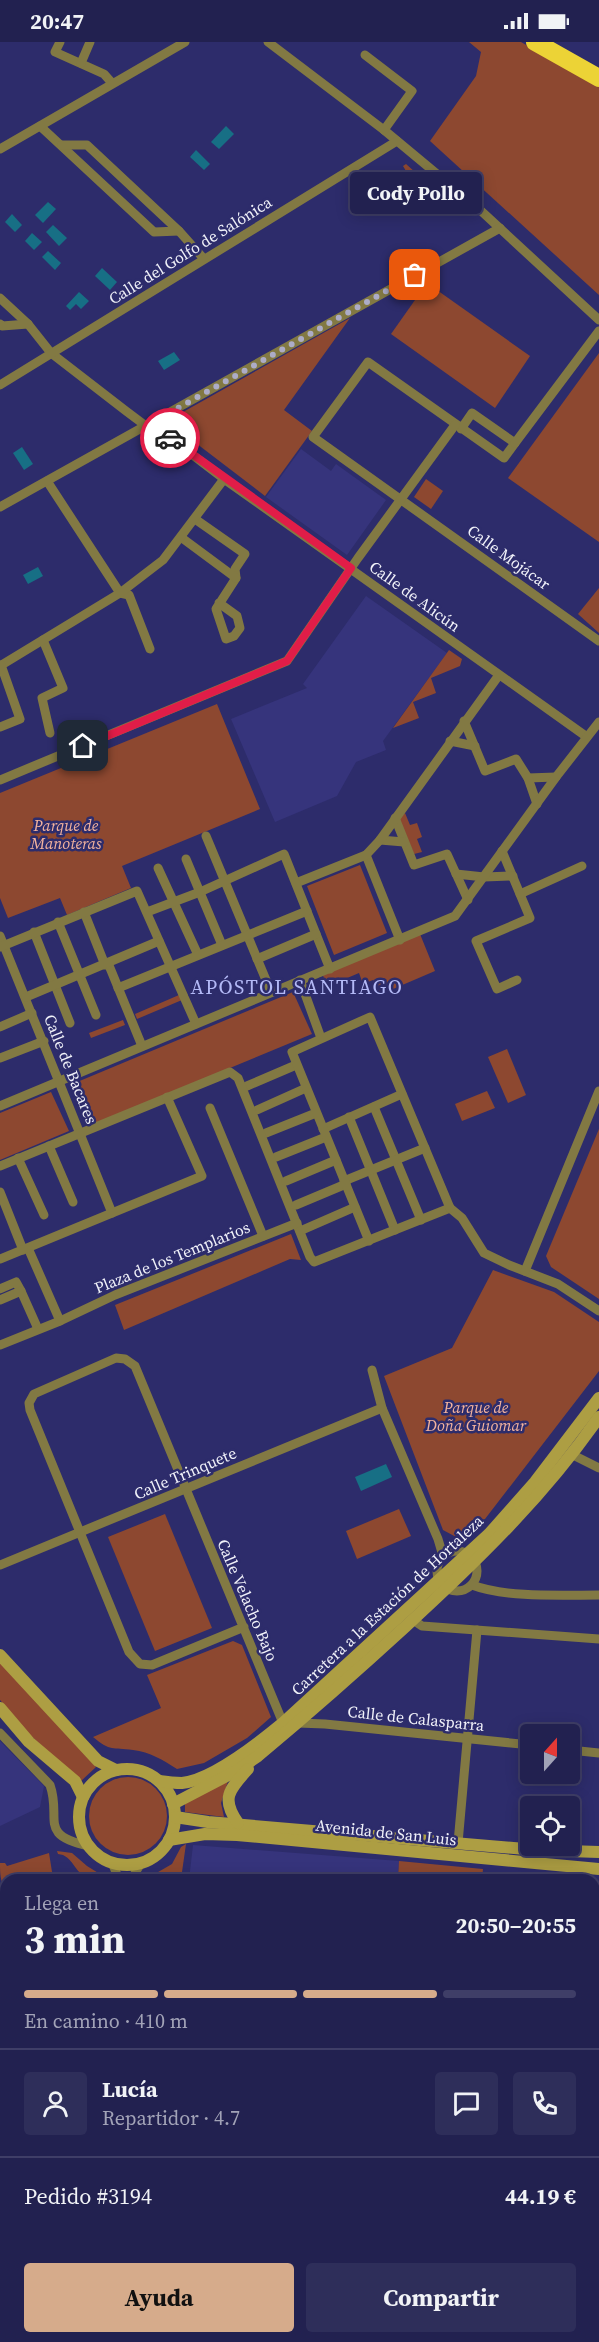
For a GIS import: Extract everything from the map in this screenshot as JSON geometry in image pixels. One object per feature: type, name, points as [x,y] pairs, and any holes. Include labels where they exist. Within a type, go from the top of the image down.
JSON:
[{"type":"highway","points":[[535,42],[599,78]]},
{"type":"highway","points":[[557,42],[599,69]]},
{"type":"street","points":[[60,42],[55,52],[104,74],[112,83]]},
{"type":"street","points":[[81,63],[90,42]]},
{"type":"street","points":[[0,149],[185,42]]},
{"type":"street","points":[[268,42],[384,130],[500,228],[599,320]]},
{"type":"street","points":[[365,55],[412,91],[384,130]]},
{"type":"street","points":[[40,126],[154,232],[179,231]]},
{"type":"street","name":"Calle del Golfo de Salónica","points":[[0,385],[397,141]]},
{"type":"street","points":[[62,145],[87,145],[179,231],[204,259]]},
{"type":"street","points":[[0,507],[500,228]]},
{"type":"street","name":"Calle de Alicún","points":[[0,298],[28,324],[51,353],[146,426],[160,430],[224,479],[587,737]]},
{"type":"street","points":[[0,324],[2,326],[28,324]]},
{"type":"street","points":[[458,427],[504,458],[599,331]]},
{"type":"street","name":"Calle Mojácar","points":[[458,427],[368,362],[313,437],[599,641]]},
{"type":"street","points":[[0,780],[287,661],[400,498],[472,412],[515,443]]},
{"type":"street","points":[[0,726],[20,718],[0,666],[120,593],[163,560],[182,538],[224,479]]},
{"type":"street","points":[[47,481],[120,593],[129,595],[150,650]]},
{"type":"street","points":[[195,519],[245,554],[235,569],[236,578],[219,603]]},
{"type":"street","points":[[182,538],[236,578]]},
{"type":"street","points":[[43,639],[63,688],[42,698],[50,733]]},
{"type":"street","points":[[296,883],[366,855],[380,840],[499,675]]},
{"type":"street","points":[[464,722],[485,771],[516,759],[528,778],[537,804]]},
{"type":"street","points":[[0,1106],[455,916],[599,722]]},
{"type":"street","points":[[450,741],[475,746]]},
{"type":"street","points":[[528,778],[556,777]]},
{"type":"street","points":[[395,818],[414,865],[447,854],[468,900]]},
{"type":"street","points":[[206,836],[271,992]]},
{"type":"street","points":[[380,840],[404,842]]},
{"type":"street","points":[[502,851],[530,918],[476,941],[496,989],[518,980]]},
{"type":"street","points":[[147,912],[200,892],[284,854],[330,969]]},
{"type":"street","points":[[366,855],[400,940]]},
{"type":"street","points":[[186,859],[222,945]]},
{"type":"street","points":[[520,894],[582,866]]},
{"type":"street","points":[[158,868],[198,956]]},
{"type":"street","points":[[456,874],[484,877],[513,876]]},
{"type":"street","points":[[1,943],[137,891],[196,1024]]},
{"type":"street","points":[[118,988],[307,911]]},
{"type":"street","points":[[84,912],[142,1046]]},
{"type":"street","points":[[58,922],[96,1015]]},
{"type":"street","points":[[34,932],[70,1023]]},
{"type":"street","points":[[257,959],[316,934]]},
{"type":"street","points":[[26,997],[159,940]]},
{"type":"street","name":"Calle de Bacares","points":[[1,943],[26,997],[112,1213]]},
{"type":"street","points":[[300,980],[321,1038]]},
{"type":"street","points":[[0,1027],[32,1013]]},
{"type":"street","points":[[369,1241],[292,1052],[370,1017],[450,1208],[462,1218],[484,1253],[558,1284],[599,1311]]},
{"type":"street","points":[[0,1058],[44,1041]]},
{"type":"street","points":[[247,1086],[296,1065]]},
{"type":"street","points":[[0,1166],[230,1072],[235,1074],[314,1262],[450,1208]]},
{"type":"street","points":[[257,1110],[306,1088]]},
{"type":"street","points":[[525,1271],[599,1091]]},
{"type":"street","points":[[276,1157],[325,1133],[349,1117],[402,1094]]},
{"type":"street","points":[[0,1259],[202,1176],[166,1097]]},
{"type":"street","points":[[374,1107],[421,1220]]},
{"type":"street","points":[[210,1108],[263,1236]]},
{"type":"street","points":[[266,1133],[316,1113]]},
{"type":"street","points":[[349,1117],[395,1230]]},
{"type":"street","points":[[49,1146],[73,1202]]},
{"type":"street","points":[[296,1205],[425,1148]]},
{"type":"street","points":[[18,1158],[44,1215]]},
{"type":"street","points":[[286,1181],[336,1160]]},
{"type":"street","points":[[0,1192],[60,1321]]},
{"type":"street","name":"Plaza de los Templarios","points":[[0,1345],[60,1321],[115,1295],[263,1236],[298,1227],[355,1207]]},
{"type":"street","points":[[0,1289],[16,1282],[38,1329]]},
{"type":"street","points":[[0,1300],[21,1291]]},
{"type":"street","name":"Calle Velacho Bajo","points":[[80,1532],[29,1403],[34,1394],[117,1358],[125,1359],[135,1366],[283,1723]]},
{"type":"street","points":[[372,1370],[382,1408],[438,1539],[443,1557]]},
{"type":"street","name":"Carretera a la Estación de Hortaleza","points":[[471,1558],[535,1482],[599,1398]]},
{"type":"street","name":"Calle Trinquete","points":[[0,1565],[382,1408]]},
{"type":"street","name":"Carretera a la Estación de Hortaleza","points":[[159,1781],[183,1783],[201,1777],[251,1748],[283,1723],[443,1585],[543,1492],[573,1455],[599,1417]]},
{"type":"street","points":[[573,1455],[599,1468]]},
{"type":"street","points":[[80,1532],[129,1652],[140,1664],[152,1665],[244,1627]]},
{"type":"street","points":[[454,1551],[471,1558],[477,1574],[472,1585],[460,1591],[443,1585],[437,1568],[443,1557],[454,1551]]},
{"type":"street","name":"Carretera a la Estación de Hortaleza","points":[[174,1810],[258,1756],[298,1723],[413,1620],[443,1585]]},
{"type":"street","points":[[472,1585],[487,1591],[599,1595]]},
{"type":"street","points":[[413,1620],[422,1626],[599,1639]]},
{"type":"street","points":[[458,1843],[477,1630]]},
{"type":"street","points":[[0,1654],[98,1761],[116,1770],[136,1770],[145,1773],[159,1781],[169,1793],[174,1810],[170,1840],[156,1856],[141,1863],[130,1865],[112,1863],[98,1855],[89,1846],[79,1822],[83,1797],[98,1779],[116,1770]]},
{"type":"street","points":[[0,1708],[29,1742],[75,1781],[83,1797]]},
{"type":"street","name":"Calle de Calasparra","points":[[298,1723],[520,1744]]},
{"type":"street","points":[[0,1733],[50,1785],[53,1794],[52,1823],[59,1833],[67,1840],[89,1846]]},
{"type":"street","points":[[580,1751],[599,1753]]},
{"type":"street","name":"Carretera a la Estación de Hortaleza","points":[[238,1823],[230,1812],[228,1796],[231,1788],[258,1756]]},
{"type":"street","name":"Avenida de San Luis","points":[[174,1810],[238,1823],[537,1850],[599,1852]]},
{"type":"street","name":"Avenida de San Luis","points":[[170,1840],[205,1834],[237,1834],[599,1869]]},
{"type":"street","points":[[112,1863],[117,1874]]},
{"type":"street","points":[[135,1874],[141,1863]]},
{"type":"shaded area","points":[[301,449],[331,471],[336,464],[386,500],[347,555],[266,497]]},
{"type":"shaded area","points":[[366,596],[447,653],[383,741],[386,750],[356,762],[337,796],[275,822],[231,719],[307,688],[303,684]]},
{"type":"shaded area","points":[[0,1741],[44,1786],[40,1807],[0,1826]]},
{"type":"shaded area","points":[[193,1845],[399,1861],[398,1874],[190,1874]]},
{"type":"shaded area","points":[[505,1872],[530,1874],[505,1874]]},
{"type":"green space","points":[[469,42],[521,42],[599,87],[599,295],[430,141],[476,76],[481,52]]},
{"type":"green space","points":[[406,164],[434,189],[426,195],[414,180],[412,181],[403,166]]},
{"type":"green space","points":[[427,283],[530,356],[495,408],[391,334]]},
{"type":"green space","points":[[350,318],[284,410],[312,431],[265,496],[167,421]]},
{"type":"green space","points":[[599,353],[599,542],[508,478]]},
{"type":"green space","points":[[426,479],[443,491],[431,509],[414,497]]},
{"type":"green space","points":[[599,588],[599,633],[578,614]]},
{"type":"green space","points":[[449,650],[462,659],[460,666],[431,678],[436,693],[413,702],[419,718],[393,728]]},
{"type":"green space","name":"Parque de Manoteras","points":[[217,704],[260,809],[122,866],[131,888],[67,915],[60,898],[8,918],[0,898],[0,793]]},
{"type":"green space","points":[[405,813],[410,825],[417,823],[422,837],[417,839],[422,852],[414,854],[399,819]]},
{"type":"green space","points":[[360,865],[387,933],[334,955],[307,886]]},
{"type":"green space","points":[[420,934],[435,971],[379,995],[373,980],[363,984],[359,973],[326,987],[323,975]]},
{"type":"green space","points":[[293,992],[312,1034],[87,1127],[70,1085]]},
{"type":"green space","points":[[179,995],[182,1000],[137,1019],[135,1014]]},
{"type":"green space","points":[[123,1020],[125,1025],[91,1038],[89,1033]]},
{"type":"green space","points":[[507,1049],[526,1095],[508,1103],[488,1057]]},
{"type":"green space","points":[[487,1091],[495,1108],[462,1121],[455,1104]]},
{"type":"green space","points":[[51,1092],[69,1131],[0,1160],[0,1113]]},
{"type":"green space","points":[[599,1129],[599,1299],[551,1267],[546,1256]]},
{"type":"green space","points":[[291,1234],[301,1260],[290,1259],[124,1330],[115,1305]]},
{"type":"green space","name":"Parque de Doña Guiomar","points":[[493,1270],[554,1292],[599,1322],[599,1371],[485,1519],[458,1538],[443,1530],[384,1376],[452,1348]]},
{"type":"green space","points":[[399,1509],[411,1536],[357,1559],[346,1531]]},
{"type":"green space","points":[[165,1514],[212,1628],[155,1651],[108,1537]]},
{"type":"green space","points":[[233,1641],[242,1645],[271,1717],[247,1738],[204,1763],[177,1769],[139,1751],[108,1747],[93,1737],[161,1708],[147,1675]]},
{"type":"green space","points":[[0,1659],[96,1767],[80,1782],[29,1734],[0,1700]]},
{"type":"green space","points":[[128,1777],[143,1780],[156,1788],[164,1801],[167,1816],[164,1831],[156,1844],[143,1852],[128,1855],[113,1852],[100,1844],[92,1831],[89,1816],[92,1801],[100,1788],[113,1780]]},
{"type":"green space","points":[[228,1781],[221,1803],[224,1817],[185,1812],[185,1803]]},
{"type":"green space","points":[[186,1844],[182,1874],[155,1874],[172,1864],[181,1847]]},
{"type":"green space","points":[[57,1851],[72,1853],[100,1874],[82,1874],[67,1857],[58,1854]]},
{"type":"green space","points":[[49,1853],[52,1874],[0,1874],[0,1863],[5,1863],[7,1866]]},
{"type":"green space","points":[[399,1861],[483,1869],[482,1874],[398,1874]]},
{"type":"water","points":[[226,126],[234,134],[219,149],[211,142]]},
{"type":"water","points":[[196,150],[210,164],[204,170],[190,157]]},
{"type":"water","points":[[48,202],[56,209],[43,223],[35,215]]},
{"type":"water","points":[[12,214],[22,225],[15,232],[5,222]]},
{"type":"water","points":[[53,225],[67,238],[59,246],[46,232]]},
{"type":"water","points":[[32,233],[42,242],[34,250],[25,241]]},
{"type":"water","points":[[48,251],[61,263],[55,270],[42,257]]},
{"type":"water","points":[[102,268],[117,282],[110,290],[95,276]]},
{"type":"water","points":[[79,292],[89,301],[81,309],[76,304],[70,310],[66,306]]},
{"type":"water","points":[[174,352],[180,360],[164,370],[158,361]]},
{"type":"water","points":[[22,447],[33,464],[24,470],[13,453]]},
{"type":"water","points":[[38,567],[43,576],[28,584],[23,575]]},
{"type":"water","points":[[386,1464],[392,1477],[361,1491],[355,1477]]},
{"type":"way so far","points":[[170,438],[160,430],[146,426],[415,275]]},
{"type":"place","name":"Cody Pollo","points":[[415,275]]},
{"type":"district","name":"APÓSTOL SANTIAGO","points":[[297,987]]},
{"type":"route","points":[[83,746],[287,661],[351,568],[170,438]]}]
